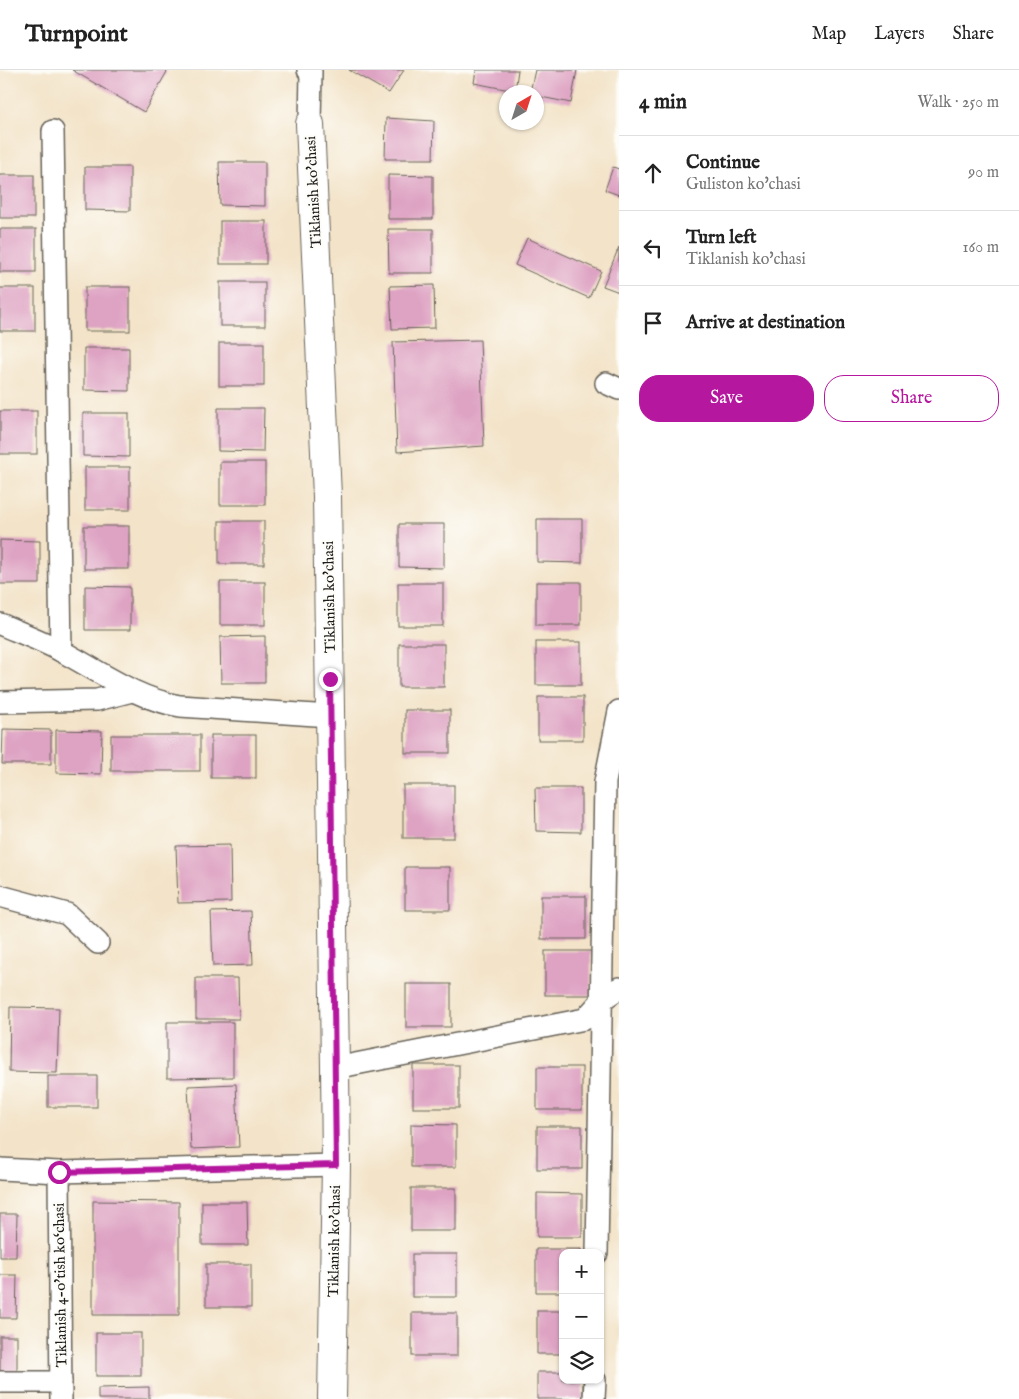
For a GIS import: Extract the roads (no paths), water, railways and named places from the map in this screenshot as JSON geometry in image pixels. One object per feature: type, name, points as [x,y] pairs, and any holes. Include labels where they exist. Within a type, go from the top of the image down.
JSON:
[{"type":"street","points":[[308,70],[311,72],[310,124]]},
{"type":"street","name":"Tiklanish ko'chasi","points":[[310,124],[327,496],[336,1165],[332,1399]]},
{"type":"street","points":[[53,131],[61,650]]},
{"type":"street","points":[[0,624],[61,650],[132,691],[164,703],[180,706],[330,716]]},
{"type":"street","points":[[0,702],[97,700],[132,691]]},
{"type":"street","points":[[597,1249],[611,994],[605,782],[619,711]]},
{"type":"street","points":[[0,896],[68,914],[98,943]]},
{"type":"street","points":[[611,994],[619,1023]]},
{"type":"street","points":[[335,1068],[585,1019],[611,994]]},
{"type":"street","points":[[0,1169],[59,1172],[336,1165]]},
{"type":"street","name":"Tiklanish 4-o'tish ko‘chasi","points":[[59,1172],[61,1390]]},
{"type":"street","points":[[0,1382],[61,1390]]},
{"type":"street","points":[[594,1399],[595,1384]]}]
